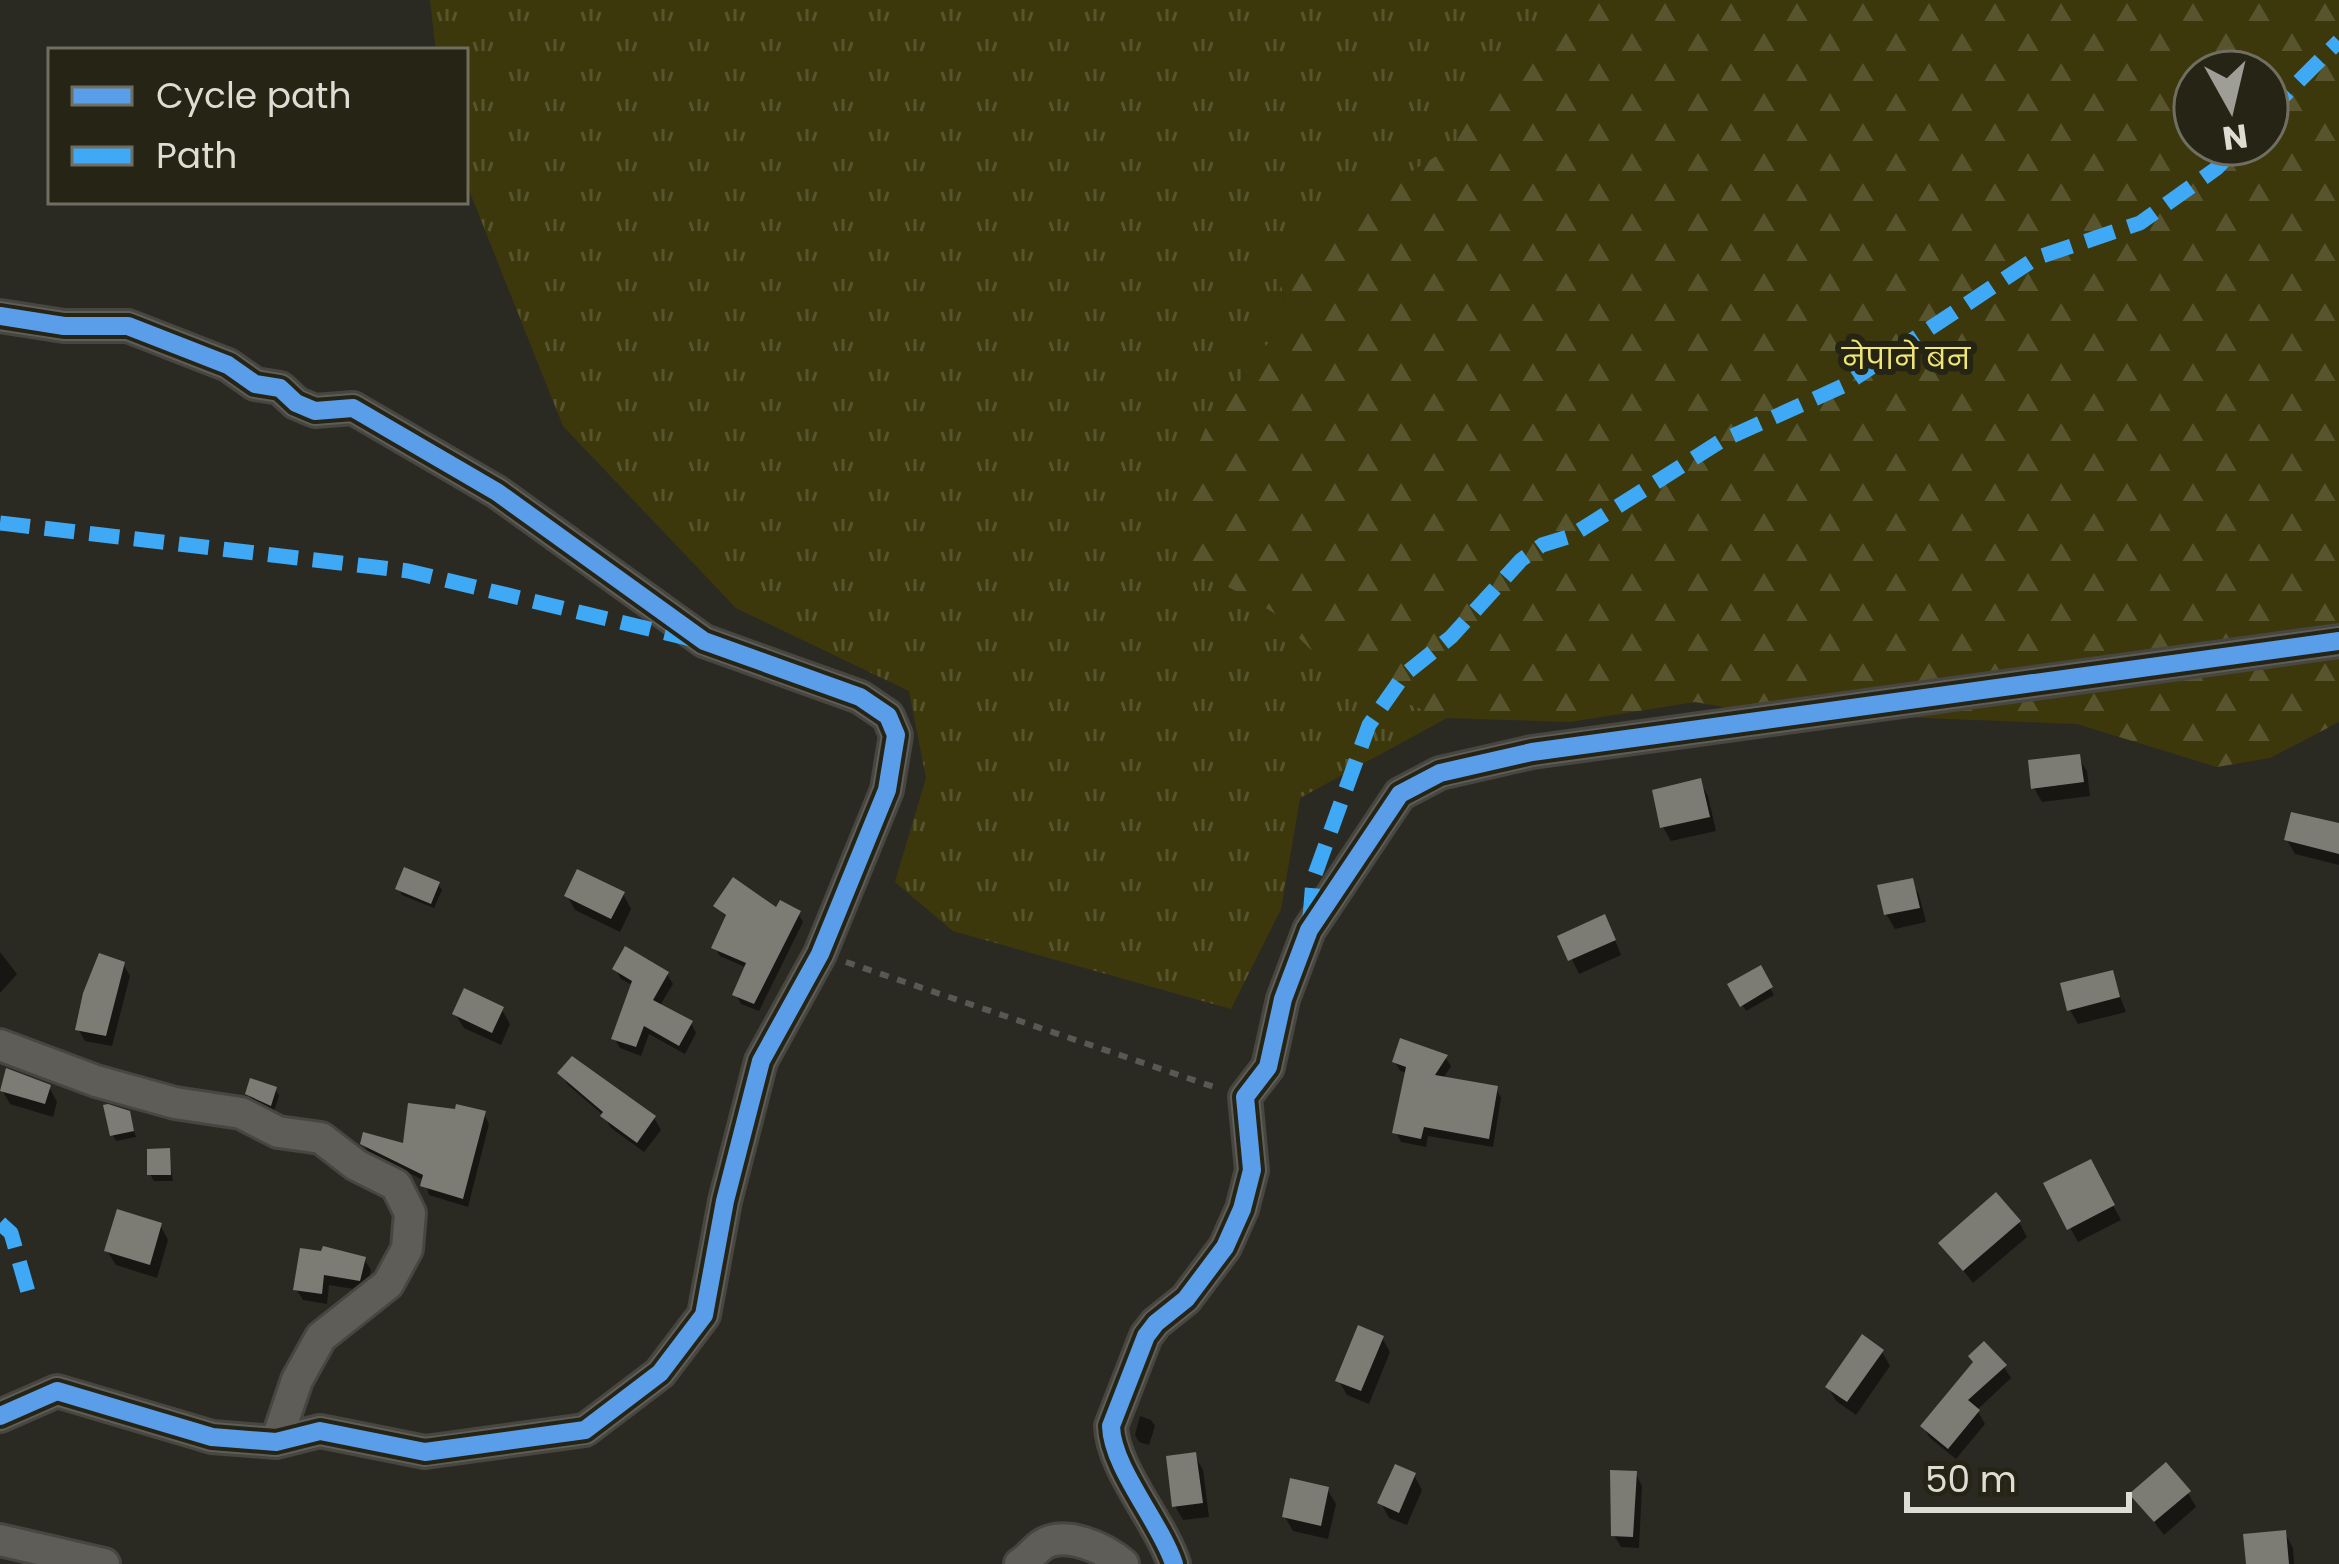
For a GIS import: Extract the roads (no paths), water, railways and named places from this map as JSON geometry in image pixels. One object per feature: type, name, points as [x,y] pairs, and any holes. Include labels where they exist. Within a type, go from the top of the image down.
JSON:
[{"type":"street","points":[[0,316],[64,326],[128,326],[228,365],[255,384],[280,388],[296,403],[315,411],[353,408],[497,493],[704,641],[860,697],[888,716],[896,735],[887,790],[820,954],[761,1061],[725,1201],[704,1316],[660,1373],[585,1430],[425,1452],[320,1431],[276,1442],[212,1437],[57,1391],[0,1416]]},
{"type":"street","points":[[1174,1564],[1123,1466],[1111,1426],[1146,1336],[1186,1299],[1225,1247],[1252,1170],[1245,1097],[1268,1067],[1283,999],[1309,930],[1400,794],[1440,772],[1532,752],[2339,641]]},
{"type":"street","points":[[0,1045],[96,1081],[175,1103],[241,1113],[278,1132],[321,1138],[356,1165],[397,1185],[410,1213],[407,1249],[388,1285],[321,1337],[297,1380],[276,1442]]},
{"type":"street","points":[[1020,1564],[1045,1543],[1062,1539],[1111,1554],[1123,1564]]},
{"type":"street","points":[[0,1540],[104,1564]]},
{"type":"park label","name":"नेपाने बन","points":[[1906,358]]}]
